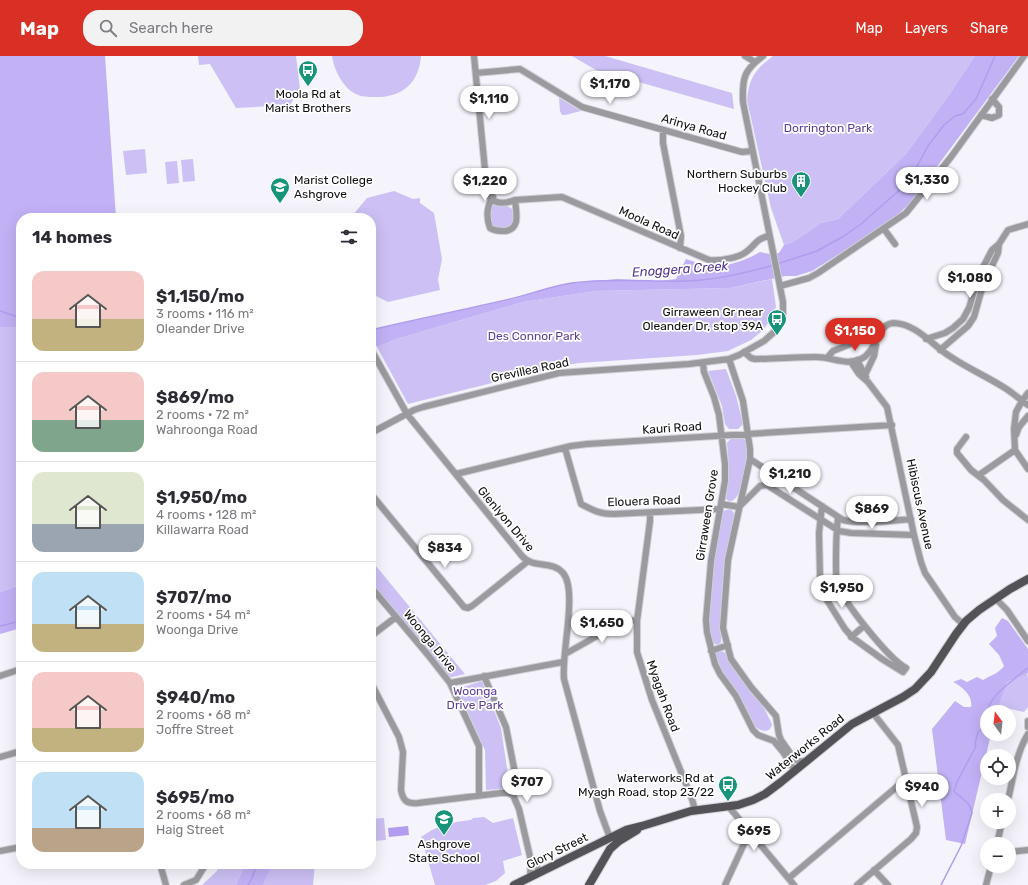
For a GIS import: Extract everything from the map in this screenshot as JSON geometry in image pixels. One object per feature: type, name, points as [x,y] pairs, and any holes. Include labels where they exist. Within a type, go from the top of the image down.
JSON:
[{"type":"main road","name":"Waterworks Road","points":[[589,885],[612,842],[642,826],[695,810],[729,807],[747,803],[765,794],[795,771],[848,726],[903,697],[924,681],[936,666],[963,624],[974,614],[1010,588],[1028,579]]},
{"type":"main road","name":"Glory Street","points":[[514,885],[556,865],[612,842]]},
{"type":"main road","points":[[556,865],[574,860],[595,851],[600,853],[603,860]]},
{"type":"street","points":[[474,56],[485,170],[484,180],[487,195],[492,198],[487,215],[489,226],[492,230],[503,231],[513,229],[516,224],[515,200]]},
{"type":"street","points":[[746,56],[755,62]]},
{"type":"street","points":[[703,363],[729,359],[764,341],[779,325],[783,314],[783,302],[780,286],[744,115],[742,88],[744,77],[748,68],[763,56]]},
{"type":"street","points":[[780,286],[809,278],[818,273],[906,213],[951,157],[1024,56]]},
{"type":"street","name":"Arinya Road","points":[[476,73],[520,69],[581,106],[742,152],[752,151]]},
{"type":"street","points":[[981,115],[991,118],[999,116],[999,107],[992,99]]},
{"type":"street","points":[[663,130],[663,144],[682,236],[680,248]]},
{"type":"street","name":"Moola Road","points":[[492,198],[498,203],[562,196],[704,259],[717,261],[745,253],[758,240],[769,236]]},
{"type":"street","points":[[926,339],[945,333],[963,319],[969,308],[979,275],[992,250],[999,244],[1008,230],[1028,224]]},
{"type":"street","points":[[884,229],[895,244]]},
{"type":"street","points":[[940,350],[968,326],[974,317],[983,285],[998,253],[999,244]]},
{"type":"street","points":[[744,352],[750,358],[755,359],[816,356],[841,362],[854,361],[864,358],[870,352],[878,337],[888,325],[894,323],[915,329],[940,350],[1009,391],[1026,397]]},
{"type":"street","points":[[827,358],[833,351],[851,344],[867,334],[872,332],[878,337]]},
{"type":"street","points":[[865,375],[874,356],[878,337]]},
{"type":"street","name":"Girraween Grove","points":[[729,359],[743,401],[750,459],[728,560],[723,628],[732,658],[751,687],[777,718],[779,737],[795,771]]},
{"type":"street","name":"Glenlyon Drive","points":[[376,361],[407,414],[527,562],[555,567],[562,571],[567,578],[570,591],[563,673],[600,810],[612,842]]},
{"type":"street","name":"Hibiscus Avenue","points":[[854,361],[865,375],[868,382]]},
{"type":"street","name":"Hibiscus Avenue","points":[[854,361],[859,374],[868,382],[887,407],[914,534],[925,573],[954,614],[963,624]]},
{"type":"street","name":"Girraween Grove","points":[[703,363],[704,372],[714,397],[719,416],[726,464],[725,481],[711,561],[706,620],[711,651],[720,674],[737,699],[754,731],[774,741],[796,760],[805,762]]},
{"type":"street","name":"Grevillea Road","points":[[376,430],[414,410],[560,372],[703,363]]},
{"type":"street","points":[[1026,397],[1028,405]]},
{"type":"street","points":[[1026,397],[1015,418],[1014,438],[1015,450],[1028,469]]},
{"type":"street","points":[[1014,438],[1018,428],[1028,416]]},
{"type":"street","name":"Kauri Road","points":[[456,474],[565,448],[599,443],[892,425]]},
{"type":"street","points":[[966,437],[957,448],[957,453],[971,470],[979,475],[998,496],[1028,520]]},
{"type":"street","name":"Elouera Road","points":[[565,448],[581,504],[594,511],[603,514],[650,513],[721,506],[739,507]]},
{"type":"street","points":[[979,475],[1015,450]]},
{"type":"street","points":[[750,459],[843,520],[897,521],[911,519]]},
{"type":"street","points":[[739,507],[760,486],[767,485],[836,530],[851,533],[914,534]]},
{"type":"street","points":[[376,500],[464,607],[468,608],[472,606],[527,562]]},
{"type":"street","points":[[822,506],[819,533],[821,588],[825,597],[852,636],[889,664],[903,672],[906,668],[892,656],[864,626],[837,583],[836,530],[838,518]]},
{"type":"street","name":"Myagah Road","points":[[650,513],[637,621],[637,652],[643,676],[695,810]]},
{"type":"street","name":"Woonga Drive","points":[[376,593],[450,683],[479,746],[479,795]]},
{"type":"street","points":[[996,599],[1007,610],[1028,641]]},
{"type":"street","points":[[376,632],[396,617]]},
{"type":"street","points":[[565,654],[624,621],[637,621]]},
{"type":"street","points":[[852,636],[864,626]]},
{"type":"street","points":[[711,651],[728,645]]},
{"type":"street","points":[[889,664],[892,656]]},
{"type":"street","points":[[450,683],[563,662]]},
{"type":"street","points":[[0,676],[16,671]]},
{"type":"street","points":[[484,676],[506,727],[514,768],[513,795],[520,809],[531,861],[530,877]]},
{"type":"street","points":[[376,693],[402,745],[401,790],[405,801],[410,804],[479,795],[508,793],[513,795]]},
{"type":"street","points":[[857,885],[911,839],[916,833],[917,827],[898,745],[873,713]]},
{"type":"street","points":[[1028,721],[1028,727]]},
{"type":"street","points":[[758,734],[765,736],[772,733],[776,730],[777,724]]},
{"type":"street","points":[[1010,793],[1020,752],[1028,734]]},
{"type":"street","points":[[0,757],[16,752]]},
{"type":"street","points":[[788,878],[906,779]]},
{"type":"street","points":[[729,807],[749,833],[794,885]]},
{"type":"street","points":[[725,885],[749,833]]},
{"type":"street","points":[[0,851],[16,848]]},
{"type":"street","points":[[1016,851],[1028,850]]},
{"type":"street","points":[[531,861],[541,872]]},
{"type":"street","points":[[161,869],[166,885]]},
{"type":"street","points":[[184,885],[196,880],[203,869]]},
{"type":"street","points":[[874,870],[888,885]]},
{"type":"street","points":[[986,885],[989,873]]},
{"type":"green space","points":[[198,56],[296,56],[300,89],[290,105],[236,108],[210,64],[199,65]]},
{"type":"green space","points":[[332,56],[421,56],[417,74],[407,87],[400,92],[384,97],[365,97],[358,95],[347,88],[337,73]]},
{"type":"green space","points":[[572,56],[605,56],[732,93],[734,109],[596,70]]},
{"type":"green space","name":"Dorrington Park","points":[[773,56],[975,56],[947,98],[906,154],[838,219],[821,223],[793,242],[784,245],[771,208],[747,100],[754,74]]},
{"type":"green space","points":[[559,98],[581,111],[562,115],[560,111]]},
{"type":"green space","points":[[145,149],[147,173],[126,175],[123,151]]},
{"type":"green space","points":[[193,159],[195,181],[183,182],[181,160]]},
{"type":"green space","points":[[177,161],[179,183],[167,184],[165,162]]},
{"type":"green space","points":[[394,191],[413,199],[420,198],[420,203],[434,213],[442,259],[438,280],[440,290],[388,302],[376,296],[376,213],[354,213],[367,198]]},
{"type":"green space","points":[[492,204],[506,205],[512,209],[514,220],[510,227],[498,229],[492,226],[490,216]]},
{"type":"green space","name":"Des Connor Park","points":[[772,279],[776,307],[769,322],[762,331],[751,340],[728,351],[697,355],[579,363],[560,366],[408,404],[377,347],[400,338],[523,302],[596,291],[730,288]]},
{"type":"green space","points":[[0,327],[16,327],[16,587],[0,592]]},
{"type":"green space","points":[[726,369],[736,396],[743,424],[738,429],[729,429],[725,424],[722,406],[708,371]]},
{"type":"green space","points":[[732,437],[740,437],[744,439],[747,444],[747,456],[745,471],[739,492],[735,499],[729,501],[726,499],[729,469],[727,443]]},
{"type":"green space","points":[[731,509],[735,515],[725,563],[722,589],[721,642],[718,645],[713,643],[708,621],[713,561],[722,512]]},
{"type":"green space","points":[[376,566],[465,674],[448,678],[376,587]]},
{"type":"green space","points":[[720,651],[726,654],[764,708],[772,724],[770,729],[763,731],[758,729],[740,704],[726,680],[717,660],[716,653]]},
{"type":"green space","points":[[1027,673],[1028,707],[1024,712],[1016,710],[1016,705],[997,705],[1007,682]]},
{"type":"green space","name":"Woonga Drive Park","points":[[482,681],[501,728],[510,788],[486,790],[485,750],[457,689]]},
{"type":"green space","points":[[484,817],[493,823],[513,818],[522,855],[503,861],[505,873],[496,881],[485,885],[435,885],[421,837],[434,829],[445,825],[471,820],[473,818]]},
{"type":"green space","points":[[384,818],[386,840],[376,841],[376,819]]},
{"type":"green space","points":[[218,869],[243,869],[236,885],[202,885]]},
{"type":"green space","points":[[271,869],[315,869],[313,885],[263,885]]},
{"type":"shaded area","points":[[0,56],[105,56],[116,213],[16,213],[16,327],[0,327]]},
{"type":"shaded area","points":[[975,56],[1019,56],[910,203],[893,219],[812,271],[796,276],[785,276],[730,288],[596,291],[523,302],[400,338],[377,347],[376,346],[376,329],[513,299],[541,290],[571,283],[617,279],[659,281],[676,279],[686,259],[704,265],[721,266],[741,261],[760,252],[770,254],[779,253],[784,245],[793,242],[821,223],[838,219],[906,154],[947,98]]},
{"type":"shaded area","points":[[16,587],[16,629],[0,634],[0,592]]},
{"type":"shaded area","points":[[1002,618],[1008,621],[1028,649],[1028,673],[1007,682],[999,705],[980,705],[980,741],[989,741],[987,749],[980,749],[980,781],[965,844],[946,840],[932,729],[955,701],[964,707],[971,707],[969,696],[960,686],[953,682],[961,679],[967,682],[977,677],[983,680],[997,673],[1004,666],[999,655],[989,644],[997,636],[995,628]]},
{"type":"shaded area","points":[[408,826],[409,835],[389,837],[388,828]]},
{"type":"shaded area","points":[[243,869],[271,869],[263,885],[236,885]]},
{"type":"waterway","name":"Enoggera Creek","points":[[777,264],[817,251],[844,236],[861,224],[903,187],[916,168],[928,146],[944,125],[955,116],[963,114],[976,99],[995,56]]},
{"type":"waterway","name":"Enoggera Creek","points":[[376,329],[510,299],[572,283],[630,280],[698,280],[731,276],[774,265]]},
{"type":"waterway","name":"Enoggera Creek","points":[[0,311],[16,316]]},
{"type":"waterway","name":"Enoggera Creek","points":[[0,626],[16,622]]},
{"type":"waterway","points":[[941,885],[961,846],[972,813],[968,803],[954,791],[957,782],[976,746],[975,744],[978,732],[981,730],[991,702],[1000,691],[1028,668]]},
{"type":"waterway","name":"Enoggera Creek","points":[[248,885],[255,869]]},
{"type":"place","name":"Moola Rd at Marist Brothers","points":[[308,87]]},
{"type":"place","name":"Northern Suburbs Hockey Club","points":[[801,198]]},
{"type":"place","name":"Marist College Ashgrove","points":[[280,204]]},
{"type":"place","name":"Girraween Gr near Oleander Dr, stop 39A","points":[[777,336]]},
{"type":"place","name":"Waterworks Rd at Myagh Road, stop 23/22","points":[[728,802]]},
{"type":"place","name":"Ashgrove State School","points":[[444,836]]}]
